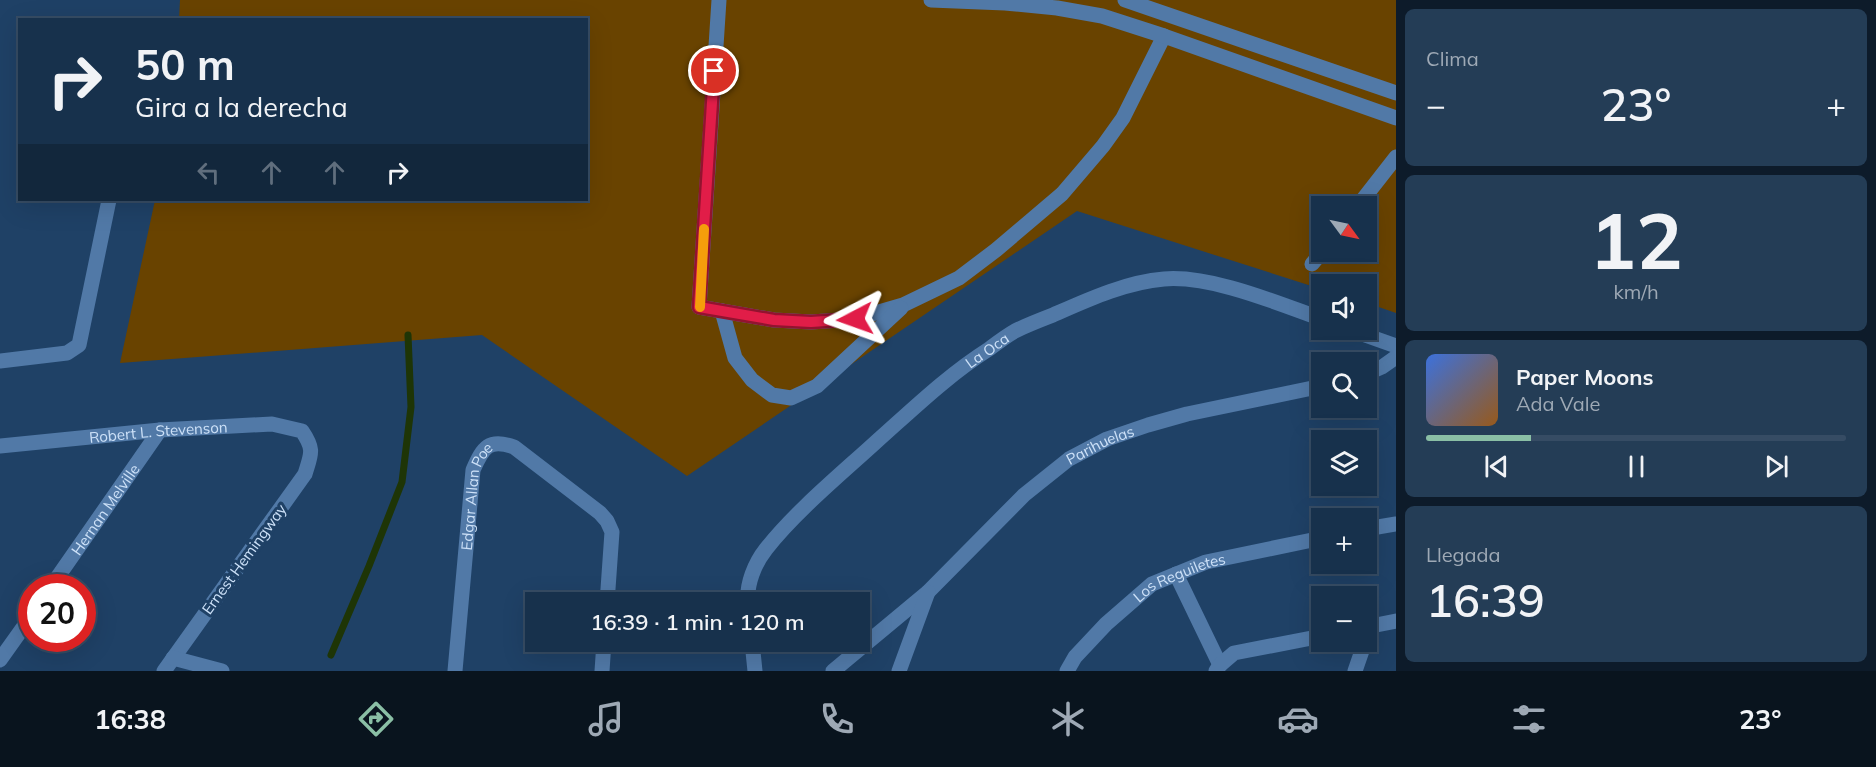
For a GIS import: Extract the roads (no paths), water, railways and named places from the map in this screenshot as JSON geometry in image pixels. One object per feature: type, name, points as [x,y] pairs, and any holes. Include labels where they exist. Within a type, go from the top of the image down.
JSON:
[{"type":"street","points":[[719,0],[699,307],[774,320],[811,322],[855,319],[903,305],[959,278],[1062,194],[1103,146],[1123,118],[1164,36]]},
{"type":"street","points":[[931,0],[1057,8],[1102,16],[1396,118]]},
{"type":"street","points":[[1125,0],[1396,93]]},
{"type":"street","points":[[1366,196],[1396,157]]},
{"type":"street","points":[[0,361],[67,353],[78,345],[109,201]]},
{"type":"street","name":"La Oca","points":[[749,592],[750,580],[766,549],[826,487],[940,385],[1014,331],[1132,285],[1165,279],[1198,280],[1311,315]]},
{"type":"street","points":[[722,311],[735,358],[752,380],[772,395],[791,398],[817,386],[903,305]]},
{"type":"street","points":[[1377,339],[1396,346]]},
{"type":"street","points":[[1377,369],[1396,357]]},
{"type":"street","name":"Parihuelas","points":[[833,671],[928,592],[1024,495],[1069,459],[1107,439],[1148,425],[1187,414],[1311,388]]},
{"type":"street","name":"Robert L. Stevenson","points":[[0,446],[160,430],[272,424],[302,431],[310,443]]},
{"type":"street","name":"Hernan Melville","points":[[60,574],[160,430]]},
{"type":"street","name":"Ernest Hemingway","points":[[169,665],[305,474],[311,455],[310,443]]},
{"type":"street","name":"Edgar Allan Poe","points":[[455,671],[474,470],[480,453],[490,444],[502,443],[514,447],[600,513],[607,521],[612,531],[608,592]]},
{"type":"street","points":[[1377,527],[1396,524]]},
{"type":"street","name":"Los Reguiletes","points":[[1067,671],[1075,657],[1106,624],[1152,584],[1206,562],[1311,540]]},
{"type":"street","points":[[1176,574],[1218,668],[1234,653],[1311,638]]},
{"type":"street","name":"Parihuelas","points":[[899,671],[928,592]]},
{"type":"street","points":[[1377,627],[1396,621]]},
{"type":"street","points":[[0,660],[18,635]]},
{"type":"street","points":[[602,671],[603,652]]},
{"type":"street","points":[[753,652],[755,671]]},
{"type":"street","points":[[1355,671],[1362,652]]},
{"type":"street","points":[[169,665],[222,671]]},
{"type":"waterway","points":[[331,655],[402,482],[411,407],[408,335]]}]
